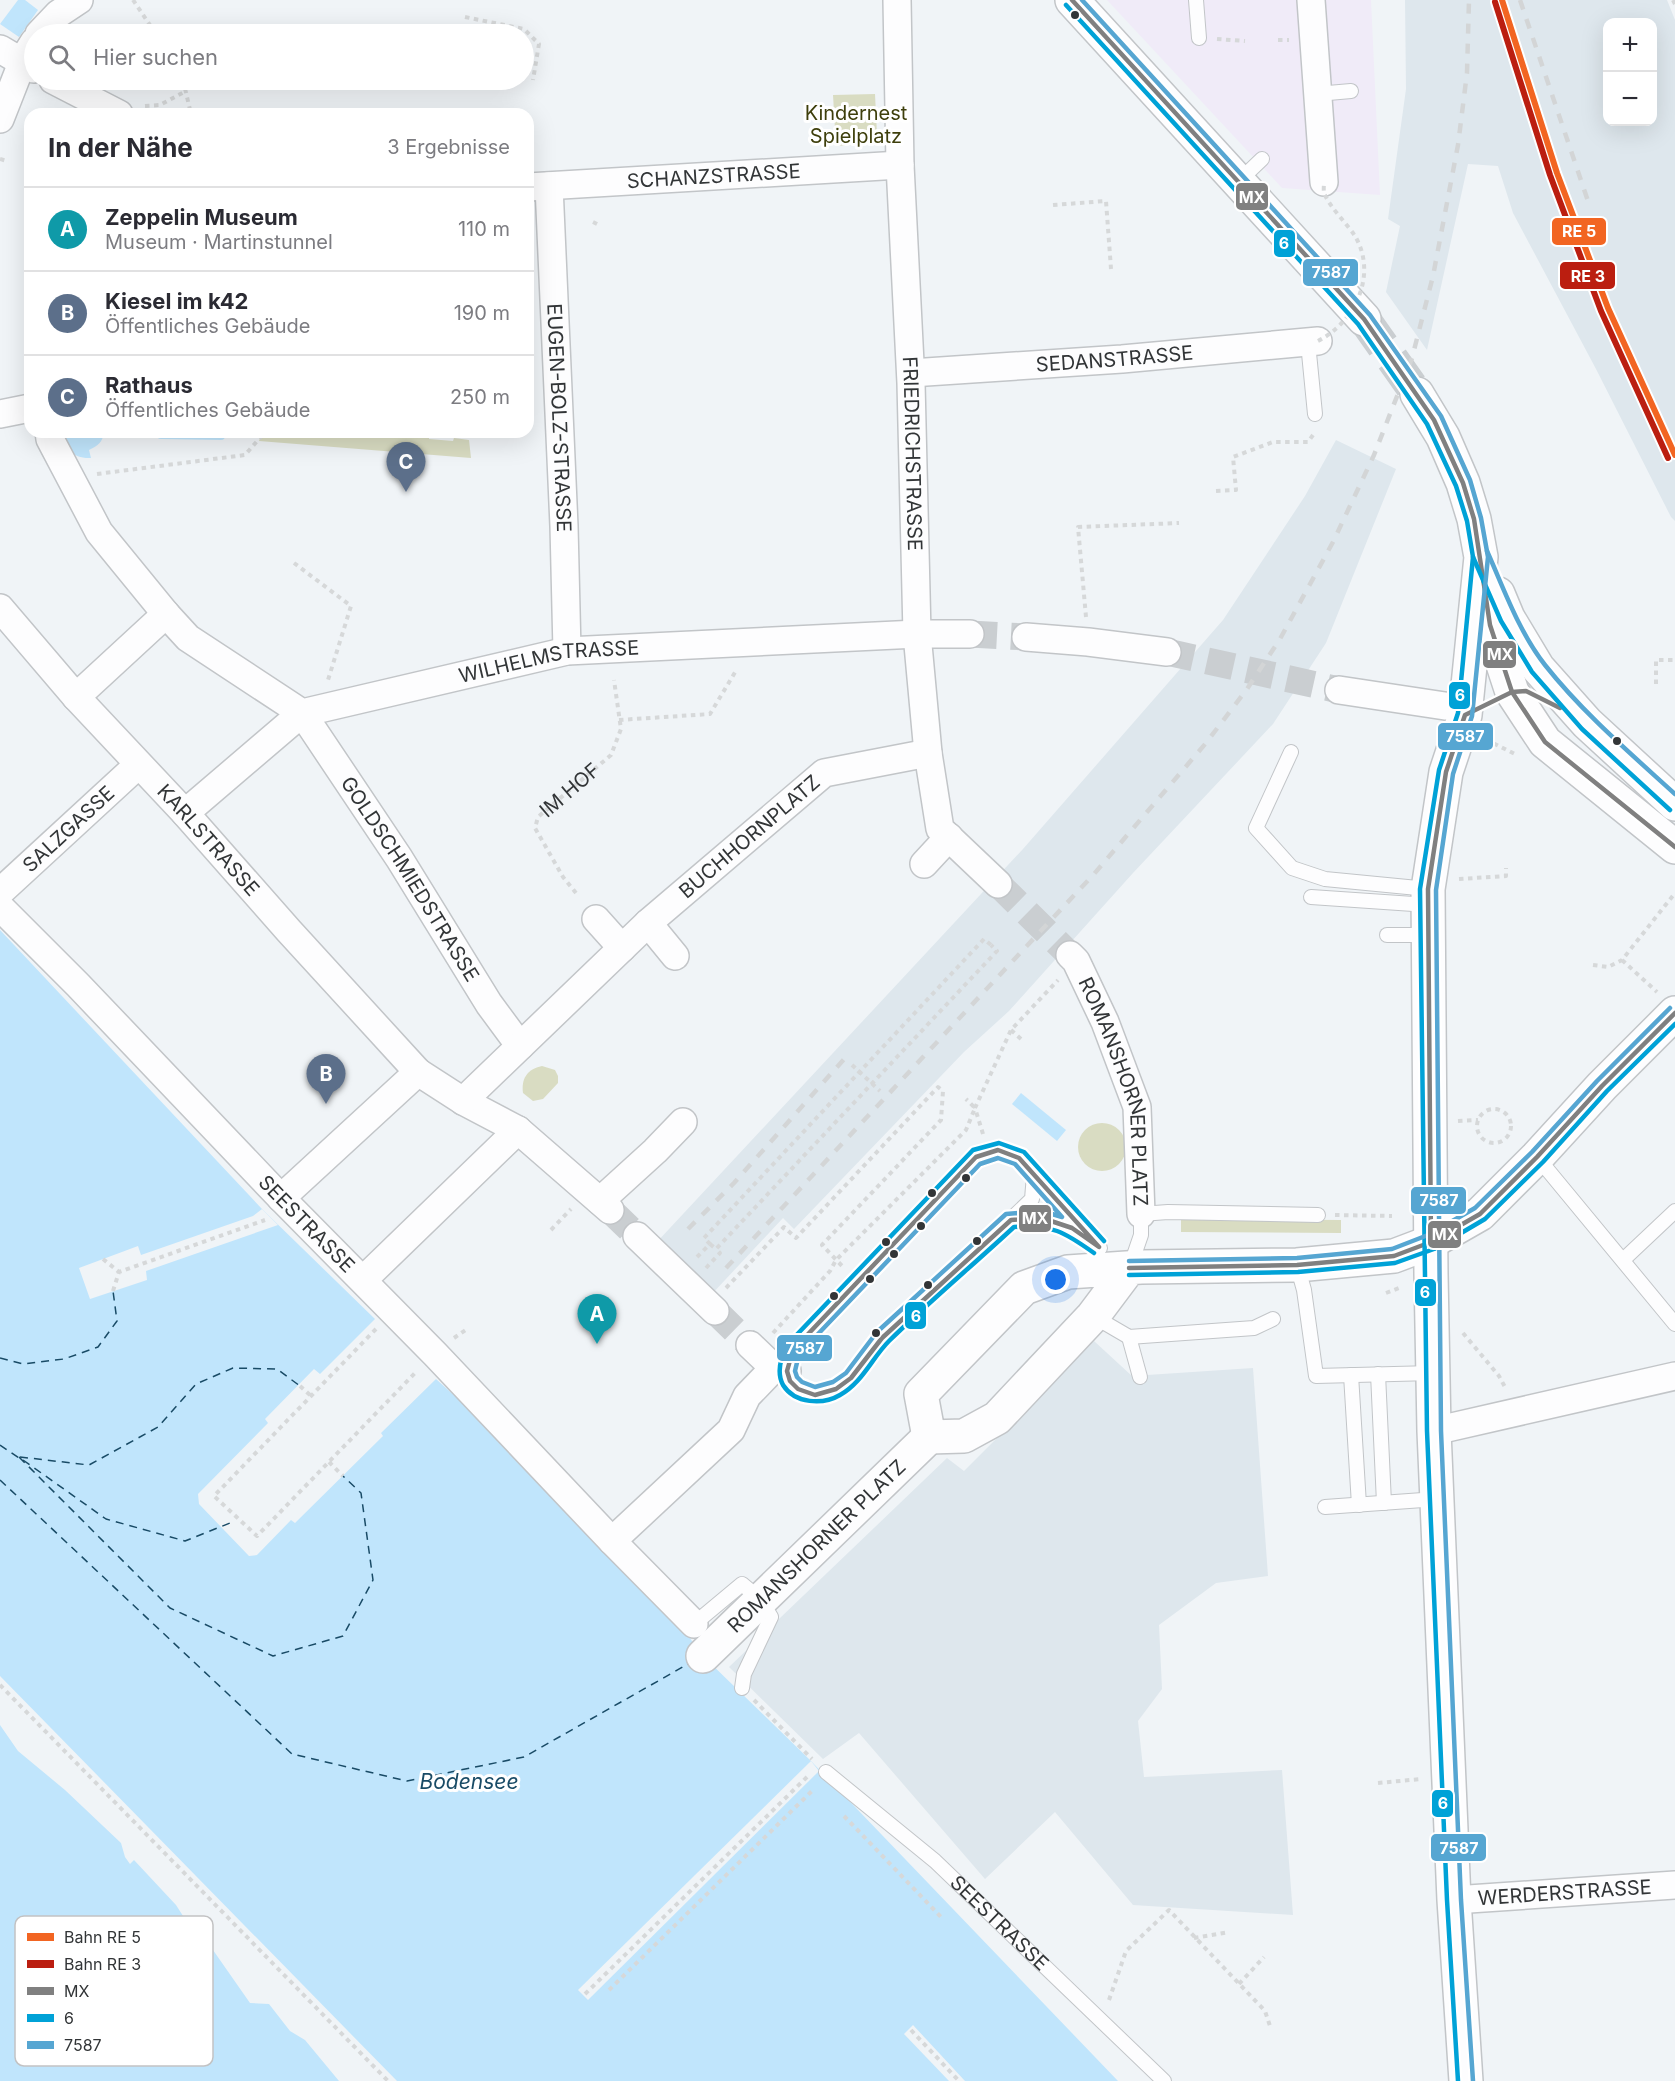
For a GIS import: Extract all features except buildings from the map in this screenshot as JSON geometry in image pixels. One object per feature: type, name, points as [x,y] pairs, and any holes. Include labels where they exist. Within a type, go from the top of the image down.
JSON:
[{"type":"main road","points":[[1072,0],[1364,319]]},
{"type":"main road","points":[[1417,394],[1443,437],[1463,483],[1474,519],[1490,626],[1512,692],[1545,742],[1675,848]]},
{"type":"main road","points":[[1466,2081],[1454,1900],[1434,1431],[1431,1242],[1436,902],[1446,772],[1481,557]]},
{"type":"main road","points":[[1481,557],[1508,618],[1538,668],[1587,723],[1675,804]]},
{"type":"main road","points":[[1455,710],[1512,692],[1526,691],[1587,723]]},
{"type":"main road","points":[[929,1437],[921,1394],[1024,1288],[1068,1272],[1129,1268],[1297,1265],[1394,1256],[1431,1242],[1480,1214],[1537,1157],[1602,1086],[1666,1003]]},
{"type":"main road","name":"ROMANSHORNER PLATZ","points":[[703,1656],[929,1437],[964,1436],[998,1418],[1093,1316],[1129,1268]]},
{"type":"street","points":[[48,24],[58,14],[79,0]]},
{"type":"street","name":"FRIEDRICHSTRASSE","points":[[897,0],[900,165],[911,374],[917,634],[928,753],[940,829],[998,884]]},
{"type":"street","points":[[1311,0],[1323,182]]},
{"type":"street","points":[[0,119],[23,56]]},
{"type":"street","points":[[77,90],[121,108]]},
{"type":"street","name":"SCHANZSTRASSE","points":[[539,186],[900,165]]},
{"type":"street","name":"EUGEN-BOLZ-STRASSE","points":[[539,186],[564,526],[567,651]]},
{"type":"street","name":"SEDANSTRASSE","points":[[911,374],[1313,342]]},
{"type":"street","points":[[0,414],[24,409]]},
{"type":"street","points":[[50,438],[99,532],[188,638],[311,711],[185,813]]},
{"type":"street","name":"KARLSTRASSE","points":[[0,608],[76,697],[185,813],[418,1072]]},
{"type":"street","points":[[76,697],[166,614]]},
{"type":"street","name":"WILHELMSTRASSE","points":[[311,711],[567,651],[917,634],[970,634]]},
{"type":"street","points":[[1026,637],[1167,652]]},
{"type":"street","points":[[1339,690],[1455,710]]},
{"type":"street","name":"GOLDSCHMIEDSTRASSE","points":[[311,711],[489,1004],[520,1046]]},
{"type":"street","name":"BUCHHORNPLATZ","points":[[463,1101],[648,924],[824,773],[928,753]]},
{"type":"street","name":"SALZGASSE","points":[[0,892],[138,765]]},
{"type":"street","points":[[924,864],[949,837]]},
{"type":"street","name":"SEESTRASSE","points":[[0,907],[694,1624]]},
{"type":"street","points":[[596,919],[622,948]]},
{"type":"street","points":[[648,924],[675,956]]},
{"type":"street","name":"ROMANSHORNER PLATZ","points":[[1073,958],[1106,1022],[1137,1107],[1141,1214]]},
{"type":"street","points":[[285,1202],[418,1072],[463,1101],[518,1130],[605,1205],[682,1122]]},
{"type":"street","points":[[363,1280],[518,1130]]},
{"type":"street","points":[[637,1236],[699,1261],[715,1311]]},
{"type":"street","points":[[612,1541],[731,1430],[767,1359]]},
{"type":"street","points":[[1434,1431],[1675,1376]]},
{"type":"street","name":"WERDERSTRASSE","points":[[1454,1900],[1675,1885]]},
{"type":"lane","points":[[1196,0],[1198,38]]},
{"type":"lane","points":[[1317,94],[1351,91]]},
{"type":"lane","points":[[1239,181],[1262,159]]},
{"type":"lane","points":[[1313,342],[1314,414]]},
{"type":"lane","points":[[1291,752],[1256,828],[1292,868],[1324,879],[1436,902]]},
{"type":"lane","points":[[1311,897],[1436,902]]},
{"type":"lane","points":[[1387,935],[1436,902]]},
{"type":"lane","points":[[767,1359],[789,1359],[793,1350],[976,1156],[998,1150],[1018,1158],[1100,1248]]},
{"type":"lane","points":[[1537,1157],[1675,1324]]},
{"type":"lane","points":[[767,1359],[798,1389],[815,1395],[836,1389],[851,1378],[882,1338],[1032,1199],[1034,1175]]},
{"type":"lane","points":[[1623,1260],[1675,1211]]},
{"type":"lane","points":[[1141,1214],[1168,1212],[1318,1215]]},
{"type":"lane","name":"ROMANSHORNER PLATZ","points":[[1129,1268],[1141,1235],[1141,1214]]},
{"type":"lane","points":[[1011,1220],[1042,1218],[1072,1228],[1129,1268]]},
{"type":"lane","points":[[1297,1265],[1304,1290],[1316,1376],[1433,1373]]},
{"type":"lane","points":[[1093,1316],[1129,1337],[1254,1328],[1273,1319]]},
{"type":"lane","points":[[1129,1337],[1140,1377]]},
{"type":"lane","points":[[1378,1374],[1384,1503]]},
{"type":"lane","points":[[1351,1375],[1359,1505]]},
{"type":"lane","points":[[1325,1507],[1437,1499]]},
{"type":"lane","points":[[694,1624],[742,1584],[760,1599],[771,1617],[744,1674],[742,1688]]},
{"type":"lane","name":"SEESTRASSE","points":[[822,1769],[935,1861],[1164,2081]]},
{"type":"path","points":[[133,0],[149,24]]},
{"type":"path","points":[[1673,0],[1675,4]]},
{"type":"path","points":[[465,17],[499,24]]},
{"type":"path","points":[[534,39],[539,44],[534,74]]},
{"type":"path","points":[[144,108],[160,105],[186,92],[190,108]]},
{"type":"path","points":[[0,159],[7,161]]},
{"type":"path","points":[[1313,342],[1338,328],[1351,313],[1359,298],[1364,265],[1356,237],[1325,196],[1323,182]]},
{"type":"path","points":[[1053,206],[1106,201],[1111,269]]},
{"type":"path","points":[[593,222],[601,226]]},
{"type":"path","points":[[1216,491],[1236,490],[1233,457],[1273,442],[1308,442],[1317,429],[1314,414]]},
{"type":"path","points":[[70,477],[245,455],[258,438]]},
{"type":"path","points":[[1086,613],[1078,527],[1179,523]]},
{"type":"path","points":[[294,563],[351,606],[311,711]]},
{"type":"path","points":[[619,720],[710,714],[739,666],[759,641]]},
{"type":"path","points":[[1656,684],[1656,660],[1675,660]]},
{"type":"path","name":"IM HOF","points":[[576,892],[563,877],[535,828],[537,817],[610,755],[621,729],[614,680]]},
{"type":"path","points":[[1436,902],[1506,876],[1506,868]]},
{"type":"path","points":[[1593,965],[1608,967],[1622,960],[1675,893]]},
{"type":"path","points":[[699,1261],[716,1250],[997,951],[992,944],[984,939],[704,1238],[699,1261],[704,1270],[720,1253],[716,1250]]},
{"type":"path","points":[[767,1359],[836,1260],[966,1130],[1011,1030],[1073,958]]},
{"type":"path","points":[[1622,960],[1666,1003]]},
{"type":"path","points":[[1011,1030],[1021,1039]]},
{"type":"path","points":[[852,1065],[880,1091]]},
{"type":"path","points":[[717,1283],[724,1290],[784,1227],[796,1238],[938,1088],[943,1091],[941,1120],[822,1245],[857,1281]]},
{"type":"path","points":[[966,1099],[975,1108],[982,1133],[998,1150]]},
{"type":"path","points":[[1456,1121],[1478,1120],[1488,1110],[1496,1109],[1504,1112],[1509,1118],[1511,1126],[1509,1134],[1498,1142],[1485,1139],[1478,1127],[1478,1120]]},
{"type":"path","points":[[120,1272],[271,1218],[285,1202]]},
{"type":"path","points":[[1357,1215],[1392,1216]]},
{"type":"path","points":[[103,1259],[120,1272]]},
{"type":"path","points":[[113,1292],[120,1272]]},
{"type":"path","points":[[393,1311],[214,1496],[257,1536],[435,1354]]},
{"type":"path","points":[[1463,1333],[1499,1376],[1518,1412]]},
{"type":"path","points":[[300,1386],[311,1396]]},
{"type":"path","points":[[329,1462],[343,1476]]},
{"type":"path","points":[[230,1522],[236,1516]]},
{"type":"path","points":[[0,1684],[388,2081]]},
{"type":"path","points":[[585,1994],[822,1769],[755,1701]]},
{"type":"path","points":[[1377,1783],[1428,1779]]},
{"type":"path","points":[[609,1990],[816,1787]]},
{"type":"path","points":[[840,1811],[941,1917]]},
{"type":"path","points":[[1099,2018],[1110,1997],[1126,1952],[1169,1910],[1265,2011],[1270,2026]]},
{"type":"path","points":[[1194,1938],[1229,1932]]},
{"type":"path","points":[[1239,1984],[1264,1957]]},
{"type":"path","points":[[911,2030],[959,2081]]},
{"type":"shaded area","points":[[1107,0],[1371,0],[1380,195],[1282,188]]},
{"type":"shaded area","points":[[1405,0],[1667,0],[1675,20],[1675,521],[1513,213],[1498,166],[1468,164],[1427,350],[1386,292],[1400,226],[1388,219],[1406,89]]},
{"type":"shaded area","points":[[1336,440],[1396,469],[1326,643],[1273,724],[1133,873],[1009,1011],[964,1052],[794,1229],[783,1218],[711,1295],[656,1243],[1023,849],[1223,620],[1305,496]]},
{"type":"shaded area","points":[[1094,1341],[1132,1376],[1253,1368],[1268,1576],[1216,1583],[1159,1625],[1162,1689],[1138,1721],[1144,1777],[1282,1770],[1293,1915],[1133,1905],[1055,1812],[985,1879],[859,1733],[823,1759],[729,1667],[947,1458],[964,1471]]},
{"type":"green space","name":"Kindernest Spielplatz","points":[[875,94],[877,134],[868,144],[836,146],[833,95]]},
{"type":"green space","points":[[260,438],[429,438],[453,441],[454,438],[469,440],[471,458],[259,441]]},
{"type":"green space","points":[[542,1066],[555,1070],[558,1083],[543,1099],[533,1101],[523,1093],[524,1079],[529,1072]]},
{"type":"green space","points":[[1097,1123],[1107,1123],[1122,1133],[1126,1147],[1125,1156],[1116,1167],[1107,1171],[1097,1171],[1082,1161],[1078,1152],[1078,1142],[1088,1127]]},
{"type":"green space","points":[[1181,1219],[1341,1220],[1341,1233],[1181,1232]]},
{"type":"water","points":[[18,0],[25,0],[38,10],[28,24],[24,24],[24,30],[19,37],[0,24]]},
{"type":"water","points":[[64,438],[102,438],[95,447],[89,450],[91,458],[75,455],[65,443]]},
{"type":"water","name":"Bodensee","points":[[0,930],[262,1209],[375,1319],[320,1374],[314,1369],[265,1419],[268,1423],[198,1494],[199,1504],[249,1556],[257,1555],[291,1520],[295,1523],[383,1436],[381,1433],[436,1379],[468,1408],[681,1626],[703,1656],[811,1761],[1118,2081],[397,2081],[0,1676]]},
{"type":"water","points":[[1021,1093],[1066,1130],[1057,1141],[1012,1104]]},
{"type":"water","points":[[0,1725],[18,1751],[65,1790],[121,1843],[125,1857],[130,1864],[134,1860],[176,1905],[183,1916],[15,1916],[15,2066],[213,2066],[213,1950],[250,2003],[269,2004],[290,2031],[305,2040],[339,2081],[0,2081]]},
{"type":"pier","points":[[262,1209],[278,1225],[146,1271],[147,1280],[90,1299],[79,1268],[138,1246],[141,1255],[253,1216]]},
{"type":"pier","points":[[811,1761],[819,1771],[588,2000],[578,1990]]},
{"type":"pier","points":[[913,2025],[965,2081],[949,2081],[904,2034]]},
{"type":"ferry route","points":[[0,1358],[23,1364],[64,1359],[98,1347],[117,1321],[113,1291]]},
{"type":"ferry route","points":[[20,1457],[89,1465],[158,1427],[196,1384],[233,1368],[277,1369],[300,1386]]},
{"type":"ferry route","points":[[0,1445],[19,1458]]},
{"type":"ferry route","points":[[19,1457],[170,1608],[273,1656],[343,1636],[373,1580],[361,1493],[343,1476]]},
{"type":"ferry route","points":[[23,1460],[106,1519],[185,1541],[230,1523]]},
{"type":"ferry route","points":[[0,1480],[292,1754],[407,1781],[524,1757],[688,1664]]},
{"type":"tunnel","points":[[1364,319],[1417,394]]},
{"type":"tunnel","points":[[970,634],[1026,637]]},
{"type":"tunnel","points":[[1167,652],[1339,690]]},
{"type":"tunnel","points":[[998,884],[1070,955]]},
{"type":"tunnel","points":[[610,1210],[637,1236]]},
{"type":"tunnel","points":[[715,1311],[750,1345]]},
{"type":"railway","points":[[726,1268],[1094,874],[1206,743],[1247,689],[1280,639],[1333,542],[1374,455],[1412,358],[1433,276],[1458,145],[1467,73],[1469,0]]},
{"type":"railway","points":[[1520,0],[1589,204]]},
{"type":"railway","points":[[688,1229],[734,1183],[845,1058]]},
{"type":"transit line","name":"MX","points":[[1072,0],[1364,319],[1434,420],[1463,483],[1474,519],[1490,625],[1512,692],[1545,742],[1675,847]]},
{"type":"transit line","name":"7587","points":[[1082,0],[1370,315],[1441,416],[1470,480],[1481,518],[1488,557],[1472,716],[1453,774],[1436,890],[1441,1431],[1461,1900],[1473,2081]]},
{"type":"transit line","points":[[1502,0],[1557,173],[1608,308],[1675,455]]},
{"type":"transit line","points":[[1495,2],[1550,175],[1601,311],[1668,458]]},
{"type":"transit line","name":"6","points":[[1066,5],[1358,324],[1427,424],[1456,486],[1467,521],[1473,557],[1458,713],[1439,770],[1420,889],[1427,1431],[1447,1900],[1458,2081]]},
{"type":"transit line","name":"7587","points":[[1487,551],[1527,639],[1545,665],[1591,716],[1675,794]]},
{"type":"transit line","name":"6","points":[[1473,557],[1501,621],[1532,672],[1582,729],[1670,810]]},
{"type":"transit line","name":"MX","points":[[1431,1242],[1428,889],[1446,772],[1465,715],[1512,692],[1526,691],[1560,708]]},
{"type":"transit line","name":"7587","points":[[1129,1261],[1297,1258],[1392,1249],[1428,1235],[1475,1208],[1670,1008]]},
{"type":"transit line","name":"MX","points":[[1129,1268],[1297,1265],[1394,1256],[1431,1242],[1480,1214],[1675,1013]]},
{"type":"transit line","name":"6","points":[[1129,1275],[1298,1272],[1395,1263],[1434,1249],[1485,1219],[1543,1162],[1607,1091],[1675,1024]]},
{"type":"transit line","name":"6","points":[[1094,1253],[1074,1239],[1057,1231],[1039,1227],[1014,1227],[889,1341],[848,1390],[833,1398],[810,1401],[795,1396],[783,1385],[780,1365],[787,1345],[973,1150],[999,1143],[1024,1152],[1104,1241]]},
{"type":"transit line","name":"MX","points":[[998,1150],[1019,1158],[1099,1247],[1072,1228],[1042,1218],[1011,1220],[882,1338],[851,1378],[836,1389],[815,1395],[798,1389],[790,1381],[787,1371],[793,1350],[976,1157],[998,1150]]},
{"type":"transit line","name":"7587","points":[[998,1158],[1015,1164],[1062,1217],[1042,1211],[1006,1214],[877,1332],[846,1373],[833,1382],[815,1387],[802,1382],[795,1371],[799,1354],[980,1164],[998,1158]]},
{"type":"place","name":"Rathaus","points":[[406,492]]},
{"type":"place","name":"Kiesel im k42","points":[[326,1104]]},
{"type":"place","name":"Zeppelin Museum","points":[[597,1344]]}]
